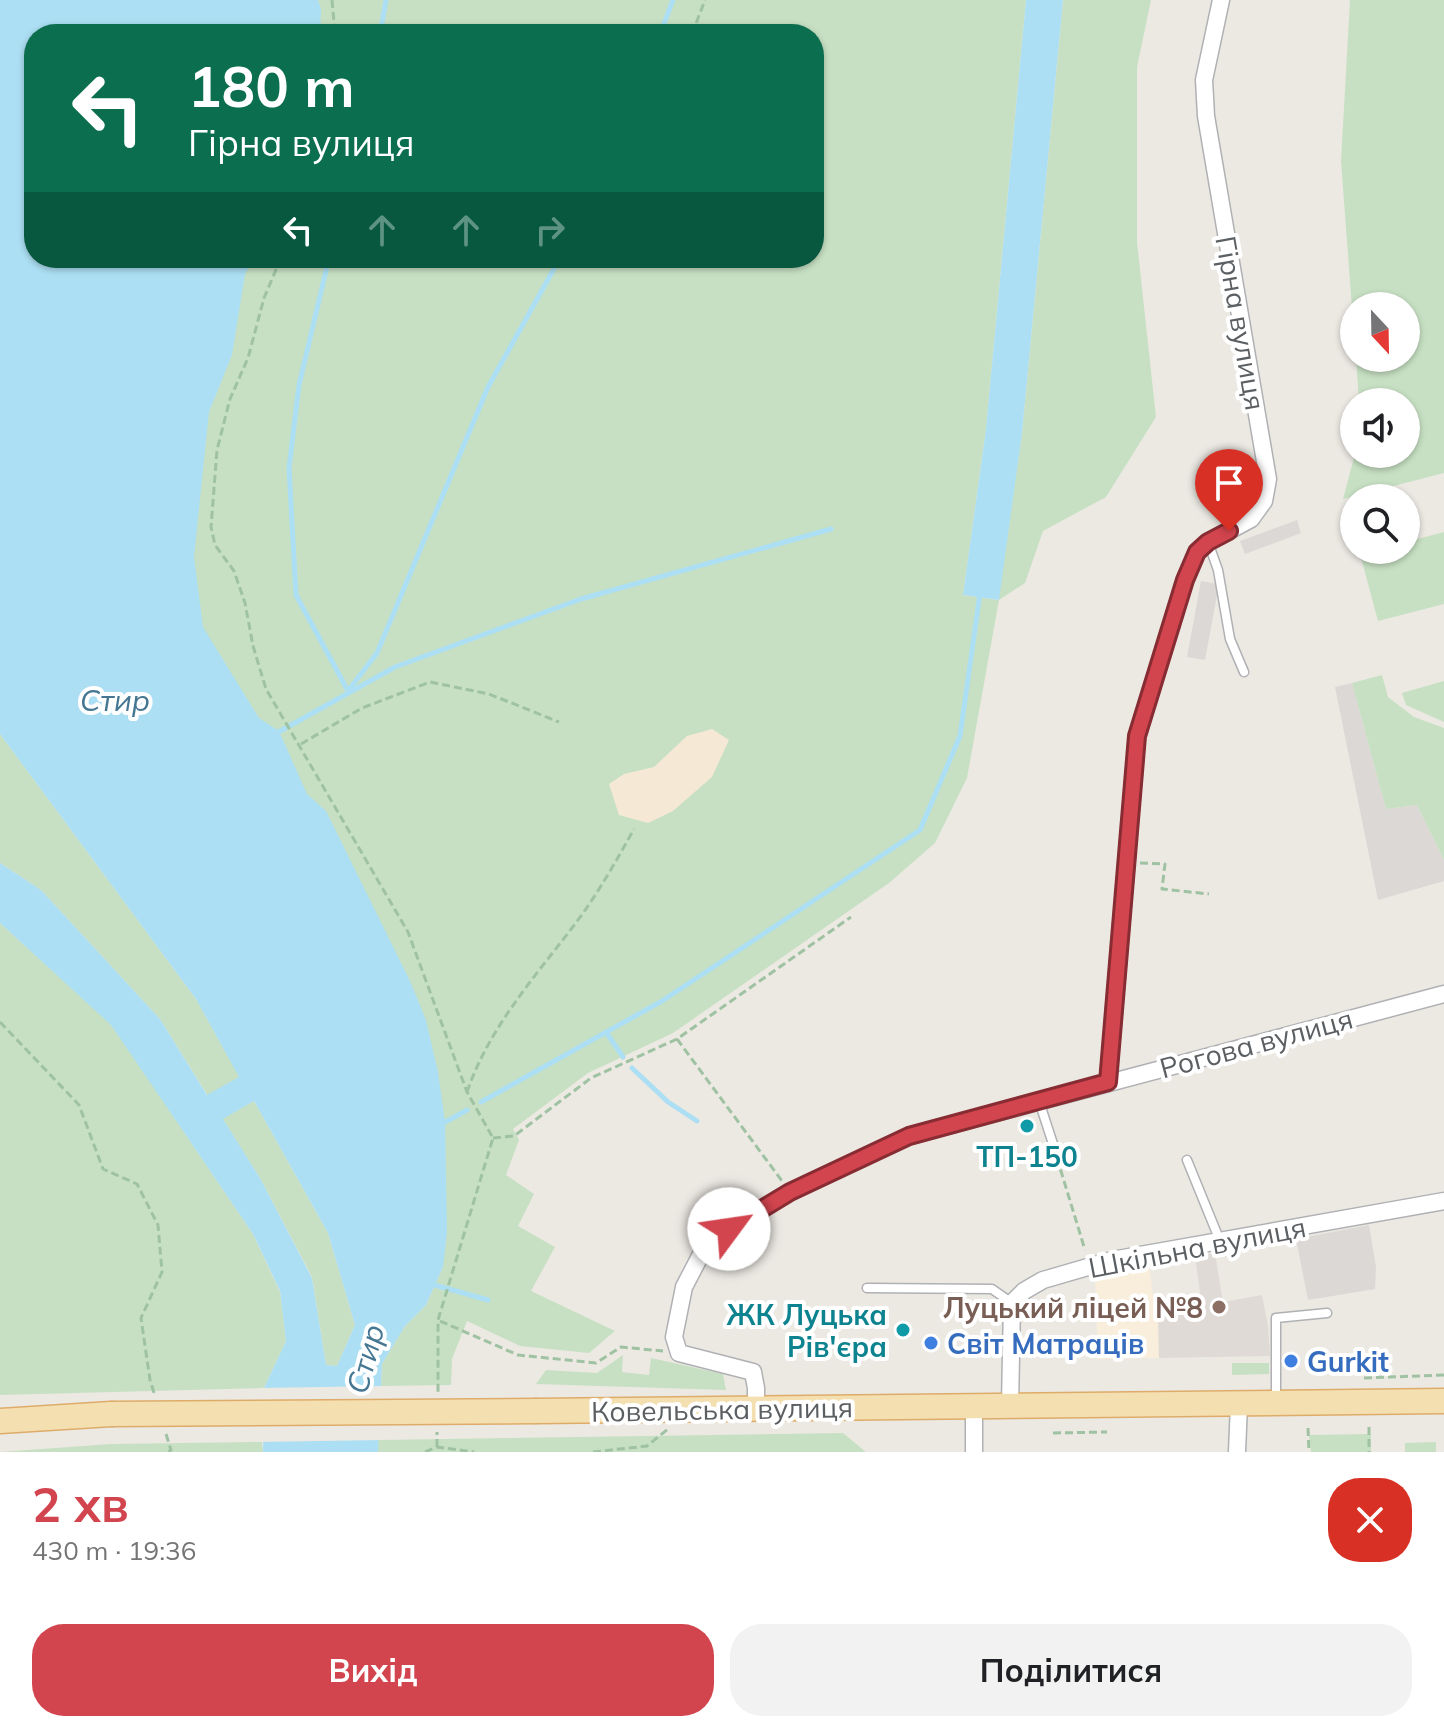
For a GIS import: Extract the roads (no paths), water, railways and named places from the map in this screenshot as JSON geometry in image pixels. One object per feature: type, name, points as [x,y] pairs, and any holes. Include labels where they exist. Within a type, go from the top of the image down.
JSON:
[{"type":"main road","name":"Ковельська вулиця","points":[[0,1421],[111,1414],[1444,1401]]},
{"type":"street","name":"Гірна вулиця","points":[[1108,1082],[1124,862],[1137,736],[1185,580],[1197,552],[1208,542],[1251,519],[1264,501],[1268,479],[1206,116],[1204,80],[1221,0]]},
{"type":"street","name":"Рогова вулиця","points":[[756,1409],[753,1372],[679,1353],[674,1337],[684,1287],[708,1241],[790,1192],[909,1136],[1444,994]]},
{"type":"street","name":"Шкільна вулиця","points":[[1012,1303],[1035,1284],[1090,1266],[1444,1201]]},
{"type":"street","points":[[1010,1406],[1012,1303]]},
{"type":"street","points":[[1237,1452],[1239,1404]]},
{"type":"street","points":[[974,1406],[974,1452]]},
{"type":"lane","points":[[1208,542],[1218,570],[1230,639],[1244,672]]},
{"type":"lane","points":[[1039,1100],[1054,1147]]},
{"type":"lane","points":[[1187,1160],[1220,1241]]},
{"type":"lane","points":[[867,1288],[992,1289],[1012,1303]]},
{"type":"lane","points":[[1276,1404],[1276,1318],[1327,1313]]},
{"type":"water","name":"Стир","points":[[0,0],[318,0],[321,9],[320,24],[24,24],[24,268],[249,268],[245,274],[232,355],[209,412],[194,557],[203,627],[259,718],[279,731],[307,794],[326,811],[410,981],[426,1020],[445,1122],[447,1232],[443,1267],[426,1305],[405,1326],[382,1364],[378,1452],[263,1452],[264,1388],[286,1341],[280,1291],[253,1234],[111,1025],[0,923],[0,863],[41,890],[160,1019],[207,1095],[239,1077],[196,999],[0,734]],"holes":[[[254,1101],[328,1233],[355,1325],[337,1366],[326,1365],[312,1278],[260,1178],[223,1119]]]},
{"type":"water","points":[[1026,0],[1063,0],[1022,433],[999,600],[963,595],[986,429]]},
{"type":"waterway","points":[[382,24],[386,0]]},
{"type":"waterway","points":[[664,24],[673,0]]},
{"type":"waterway","points":[[327,268],[299,385],[289,468],[296,595],[348,691],[377,653],[488,387],[554,268]]},
{"type":"waterway","points":[[275,734],[395,667],[581,599],[831,529]]},
{"type":"waterway","points":[[481,1102],[662,1001],[920,830],[960,736],[980,593]]},
{"type":"waterway","points":[[606,1032],[623,1057]]},
{"type":"waterway","points":[[632,1068],[668,1102],[697,1121]]},
{"type":"waterway","points":[[440,1125],[467,1110]]},
{"type":"waterway","points":[[431,1284],[488,1300]]},
{"type":"place","name":"ТП-150","points":[[1027,1126]]},
{"type":"place","name":"Луцький ліцей №8","points":[[1219,1307]]},
{"type":"place","name":"ЖК Луцька Рів'єра","points":[[903,1330]]},
{"type":"place","name":"Світ Матраців","points":[[931,1343]]},
{"type":"place","name":"Gurkit","points":[[1291,1361]]}]
